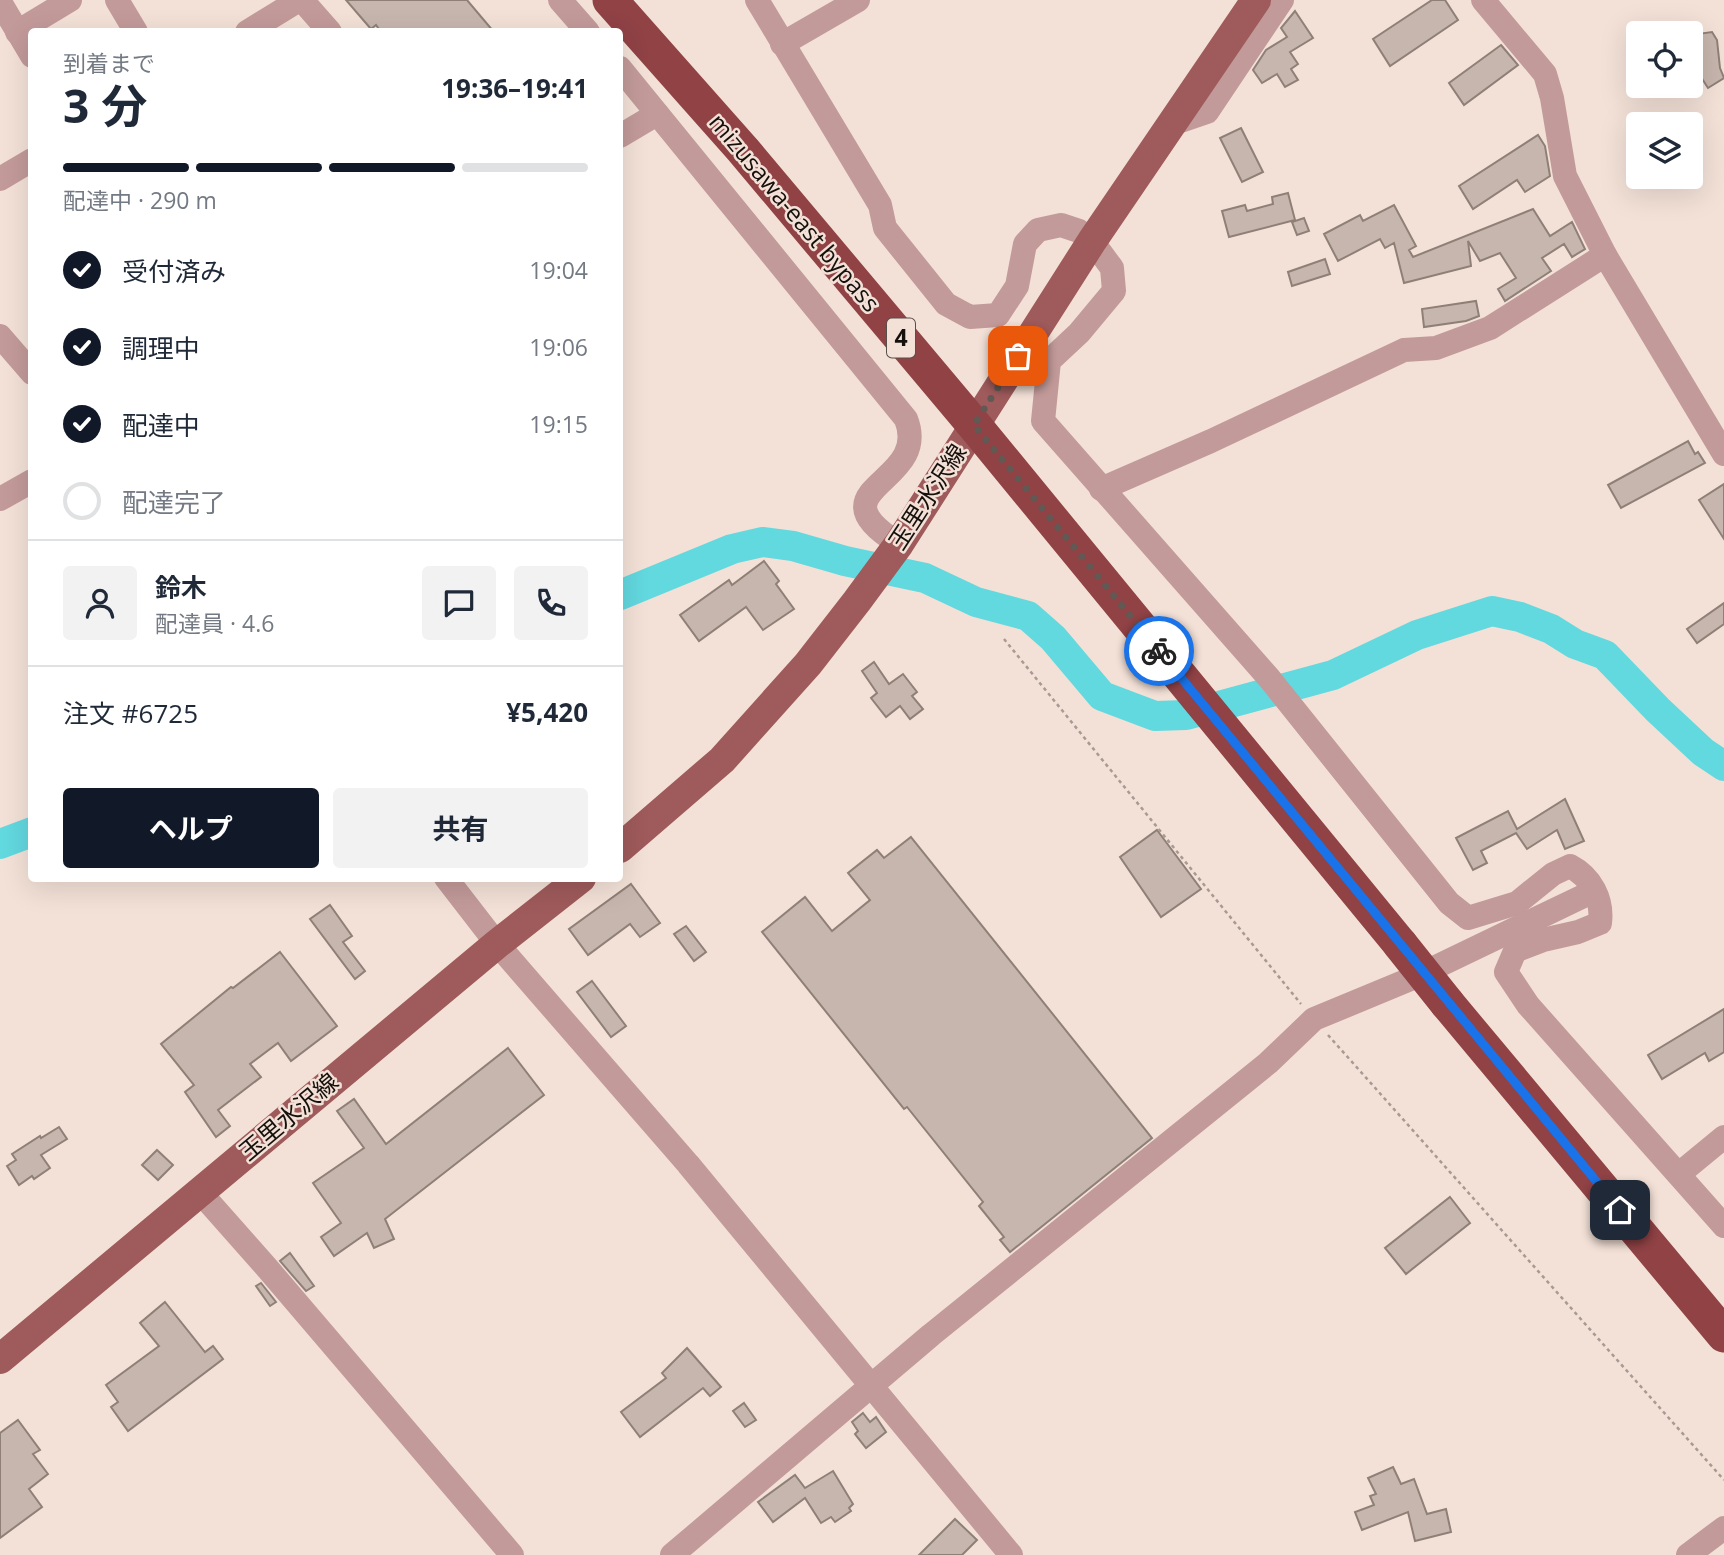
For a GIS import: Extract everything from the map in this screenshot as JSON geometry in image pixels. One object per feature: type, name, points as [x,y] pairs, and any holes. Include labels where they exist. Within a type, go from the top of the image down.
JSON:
[{"type":"highway","name":"mizusawa-east bypass","points":[[610,0],[743,150],[974,425],[1447,1003],[1724,1335]]},
{"type":"main road","name":"玉里水沢線","points":[[623,845],[722,760],[808,664],[857,601],[899,544],[1092,241],[1256,0]]},
{"type":"main road","name":"玉里水沢線","points":[[0,1359],[497,944],[576,882]]},
{"type":"street","points":[[17,32],[70,0]]},
{"type":"street","points":[[117,0],[134,28]]},
{"type":"street","points":[[254,28],[301,0],[326,28]]},
{"type":"street","points":[[559,0],[584,28]]},
{"type":"street","points":[[757,0],[880,205],[885,228],[946,304],[970,317],[998,315],[1017,286],[1025,244],[1038,230],[1061,225],[1079,231],[1092,241],[1112,268],[1114,291],[1079,332],[1049,361],[1043,421],[1269,678],[1449,903],[1468,918],[1517,904],[1536,891],[1553,874],[1570,866],[1584,873],[1602,909],[1600,923],[1515,951],[1506,972],[1528,1005],[1724,1226]]},
{"type":"street","points":[[782,44],[859,0]]},
{"type":"street","points":[[1172,124],[1207,113],[1282,0]]},
{"type":"street","points":[[1483,0],[1545,74],[1552,98],[1565,176],[1605,256],[1724,454]]},
{"type":"street","points":[[0,2],[28,50]]},
{"type":"street","points":[[623,72],[906,419],[909,447],[899,464],[873,489],[863,508],[872,524],[899,544]]},
{"type":"street","points":[[623,134],[657,114]]},
{"type":"street","points":[[0,179],[28,162]]},
{"type":"street","points":[[1101,489],[1211,441],[1404,350],[1436,348],[1490,328],[1605,256]]},
{"type":"street","points":[[0,336],[28,368]]},
{"type":"street","points":[[0,499],[28,483]]},
{"type":"street","points":[[449,882],[497,944],[688,1164],[1011,1555]]},
{"type":"street","points":[[672,1555],[931,1335],[1268,1063],[1314,1019],[1424,973],[1594,891]]},
{"type":"street","points":[[1679,1174],[1724,1136]]},
{"type":"street","points":[[199,1192],[512,1555]]},
{"type":"street","points":[[1688,1555],[1724,1528]]},
{"type":"path","points":[[1004,639],[1314,1019],[1724,1480]]},
{"type":"building","points":[[346,0],[467,0],[491,28],[378,28],[376,25],[370,28]]},
{"type":"building","points":[[1432,0],[1445,0],[1458,20],[1390,66],[1373,39]]},
{"type":"building","points":[[1295,11],[1313,38],[1290,52],[1298,64],[1291,69],[1298,80],[1285,87],[1277,74],[1262,83],[1253,70],[1266,50],[1287,37],[1281,28]]},
{"type":"building","points":[[1712,32],[1717,40],[1720,68],[1724,78],[1708,88],[1703,80],[1703,33]]},
{"type":"building","points":[[1501,45],[1518,65],[1464,105],[1449,83]]},
{"type":"building","points":[[1241,128],[1263,172],[1242,182],[1220,138]]},
{"type":"building","points":[[1538,135],[1545,146],[1550,176],[1525,192],[1517,180],[1473,209],[1459,186]]},
{"type":"building","points":[[1288,193],[1295,220],[1229,237],[1222,211],[1245,205],[1247,211],[1273,204],[1272,197]]},
{"type":"building","points":[[1394,205],[1416,246],[1409,250],[1413,257],[1533,209],[1550,236],[1572,222],[1585,249],[1572,257],[1564,244],[1542,258],[1551,271],[1505,301],[1498,289],[1516,278],[1500,253],[1480,261],[1468,241],[1471,266],[1404,283],[1394,243],[1385,248],[1380,239],[1338,261],[1324,234],[1360,215],[1363,221]]},
{"type":"building","points":[[1304,218],[1309,231],[1297,235],[1292,222]]},
{"type":"building","points":[[1325,259],[1330,274],[1292,286],[1288,272]]},
{"type":"building","points":[[1476,301],[1479,316],[1466,321],[1424,327],[1422,309]]},
{"type":"building","points":[[1688,441],[1695,454],[1698,452],[1705,463],[1621,508],[1608,485]]},
{"type":"building","points":[[1724,484],[1724,539],[1699,500]]},
{"type":"building","points":[[764,561],[779,581],[776,584],[794,609],[763,630],[746,607],[699,641],[680,615],[729,580],[732,585]]},
{"type":"building","points":[[1724,603],[1724,624],[1697,643],[1687,629]]},
{"type":"building","points":[[874,662],[889,684],[903,674],[917,692],[912,696],[923,709],[910,719],[900,706],[886,717],[871,698],[877,693],[862,671]]},
{"type":"building","points":[[1565,799],[1584,841],[1565,849],[1557,830],[1527,849],[1516,833],[1481,851],[1487,863],[1473,870],[1456,838],[1508,811],[1517,829]]},
{"type":"building","points":[[1157,830],[1201,889],[1161,917],[1120,857]]},
{"type":"building","points":[[911,837],[1152,1138],[1010,1252],[1000,1240],[1004,1237],[979,1206],[983,1202],[907,1107],[904,1109],[762,932],[805,897],[832,931],[870,900],[848,873],[877,850],[884,858]]},
{"type":"building","points":[[631,884],[660,923],[640,937],[630,924],[588,955],[569,929]]},
{"type":"building","points":[[330,905],[352,936],[343,942],[365,971],[355,979],[310,919]]},
{"type":"building","points":[[686,926],[706,952],[694,961],[674,934]]},
{"type":"building","points":[[280,952],[337,1026],[291,1061],[278,1043],[250,1064],[261,1077],[218,1110],[230,1126],[216,1137],[185,1092],[194,1085],[161,1044],[231,987]]},
{"type":"building","points":[[592,981],[626,1026],[611,1037],[577,992]]},
{"type":"building","points":[[1724,1009],[1724,1052],[1709,1061],[1705,1053],[1662,1079],[1648,1055]]},
{"type":"building","points":[[508,1048],[544,1095],[385,1219],[394,1239],[374,1248],[367,1233],[334,1256],[321,1237],[341,1223],[313,1183],[364,1148],[337,1111],[354,1099],[386,1144]]},
{"type":"building","points":[[59,1127],[67,1139],[41,1155],[50,1168],[19,1185],[7,1166],[16,1160],[12,1154]]},
{"type":"building","points":[[157,1150],[173,1165],[158,1180],[142,1165]]},
{"type":"building","points":[[1450,1197],[1470,1223],[1406,1274],[1385,1248]]},
{"type":"building","points":[[290,1253],[314,1286],[306,1291],[280,1261]]},
{"type":"building","points":[[261,1283],[276,1302],[270,1306],[256,1286]]},
{"type":"building","points":[[165,1302],[205,1352],[213,1346],[223,1359],[128,1431],[111,1407],[118,1402],[106,1385],[159,1346],[140,1323]]},
{"type":"building","points":[[687,1348],[721,1387],[710,1396],[703,1388],[640,1437],[621,1412],[666,1378],[662,1373]]},
{"type":"building","points":[[744,1403],[756,1420],[745,1427],[733,1411]]},
{"type":"building","points":[[863,1413],[870,1422],[876,1417],[886,1432],[866,1448],[855,1434],[858,1431],[852,1422]]},
{"type":"building","points":[[18,1420],[40,1450],[33,1454],[48,1474],[29,1489],[42,1507],[0,1538],[0,1433]]},
{"type":"building","points":[[1393,1467],[1401,1484],[1414,1479],[1427,1514],[1446,1509],[1451,1532],[1415,1541],[1408,1512],[1362,1530],[1355,1512],[1374,1505],[1370,1496],[1376,1494],[1368,1478]]},
{"type":"building","points":[[833,1471],[853,1504],[849,1508],[851,1511],[835,1522],[831,1517],[821,1523],[805,1498],[773,1522],[758,1502],[795,1475],[805,1488]]},
{"type":"building","points":[[955,1519],[977,1540],[962,1555],[919,1555]]},
{"type":"waterway","points":[[623,594],[732,549],[762,542],[793,546],[845,561],[925,578],[976,602],[1028,616],[1053,638],[1102,696],[1155,716],[1186,715],[1333,675],[1417,635],[1492,611],[1520,617],[1551,629],[1575,644],[1605,655],[1703,752],[1724,766]]},
{"type":"waterway","points":[[0,844],[28,834]]},
{"type":"way so far","points":[[1018,356],[974,425],[1159,651]]},
{"type":"route","points":[[1159,651],[1620,1210]]}]
